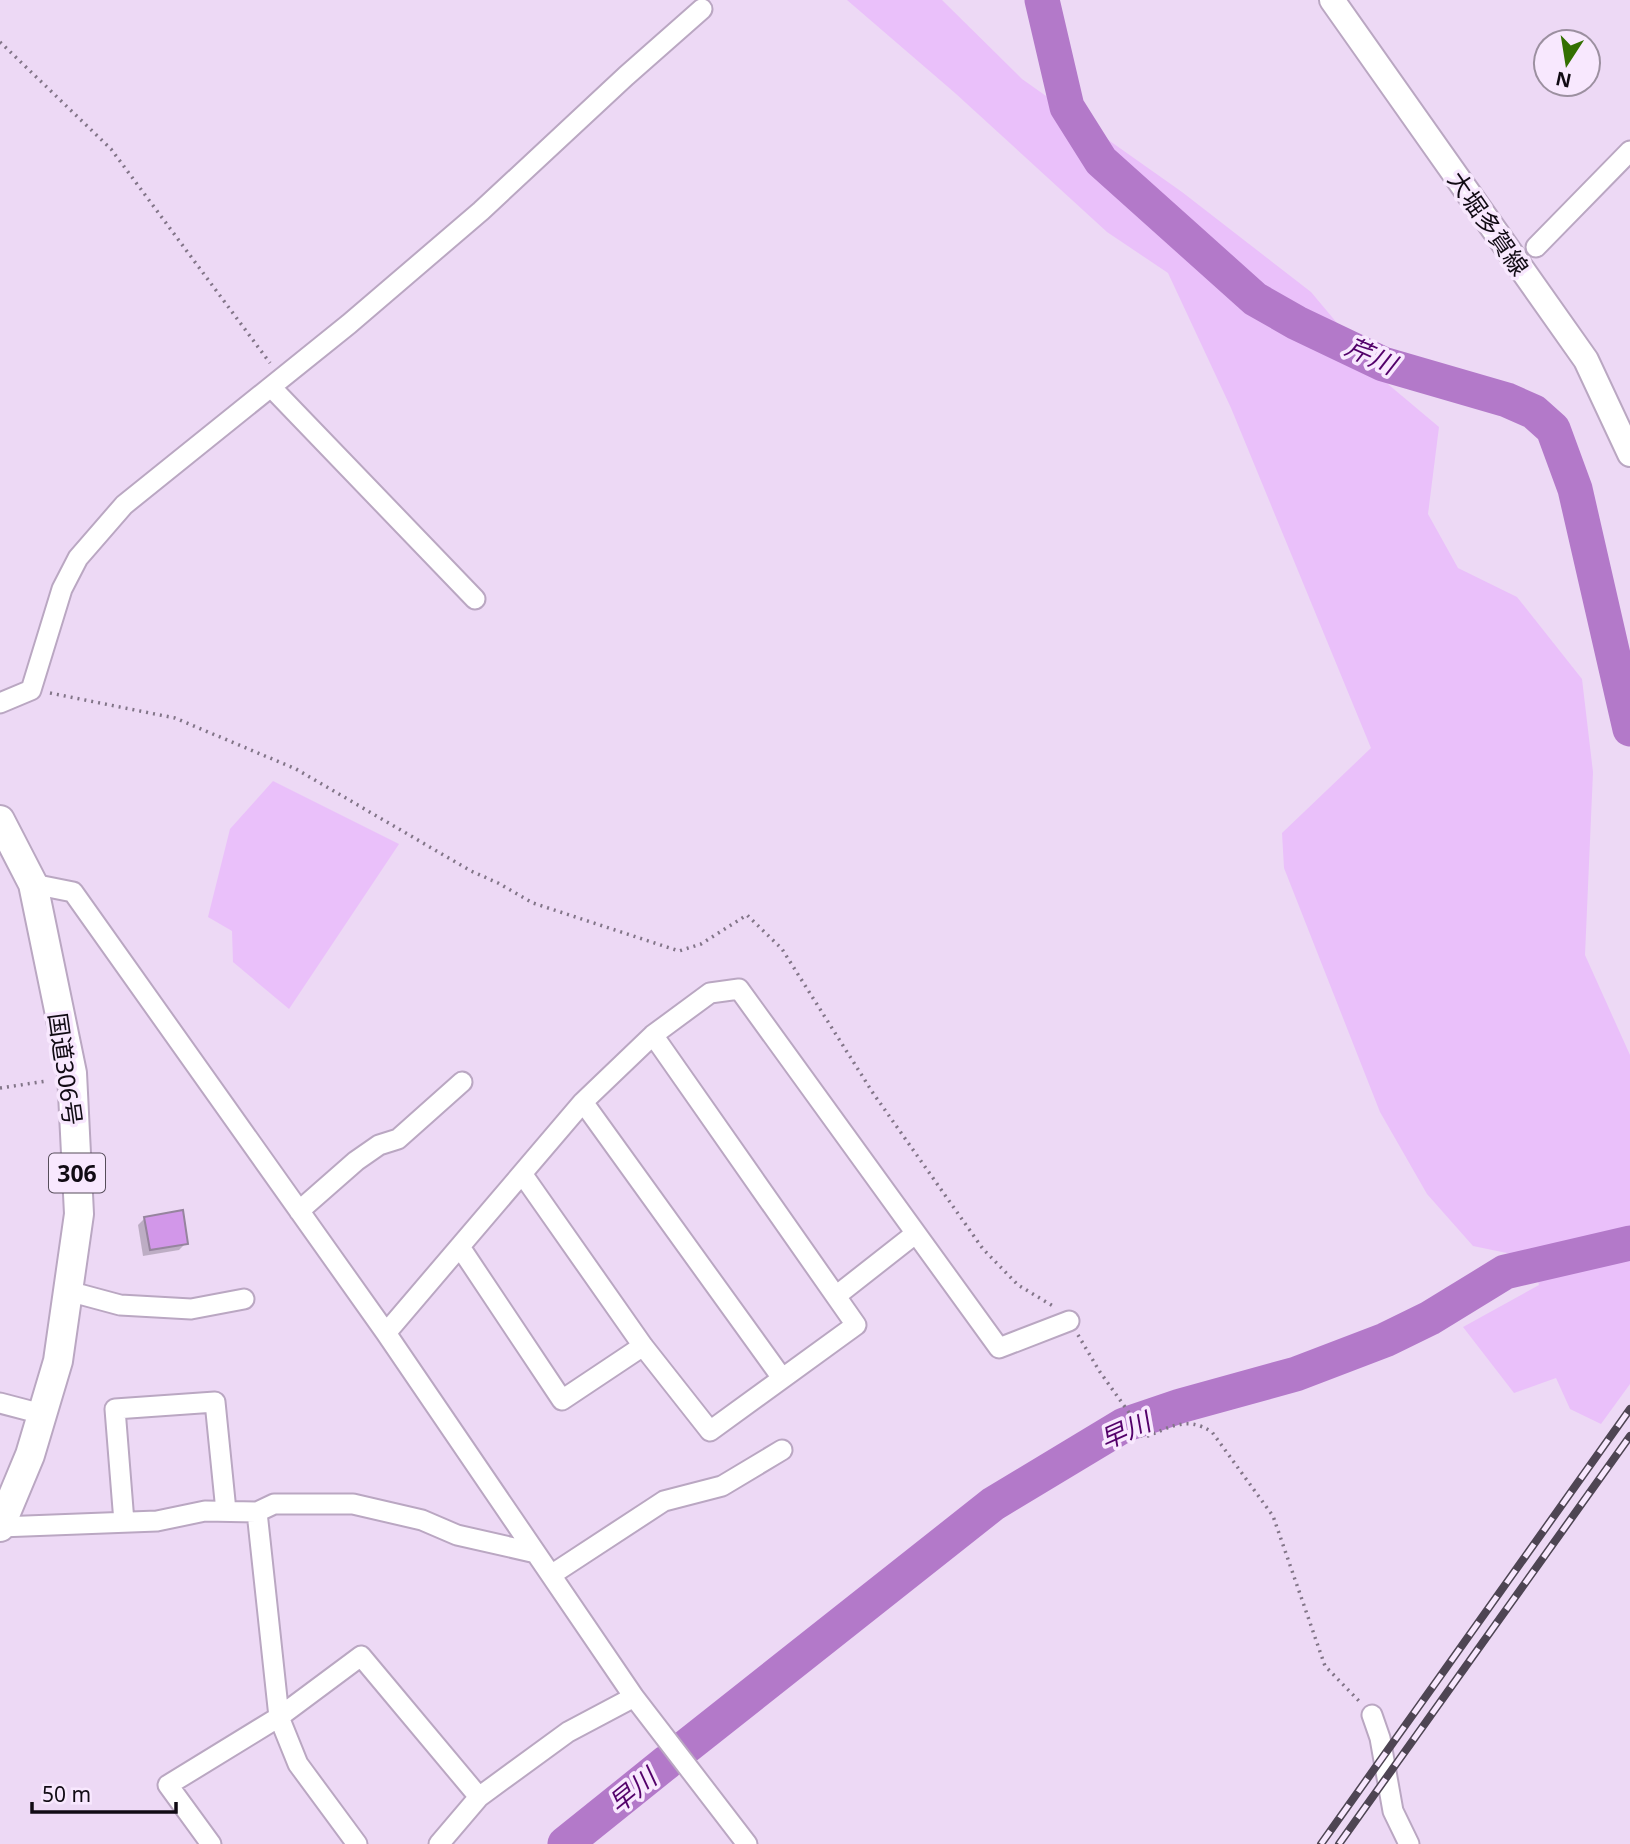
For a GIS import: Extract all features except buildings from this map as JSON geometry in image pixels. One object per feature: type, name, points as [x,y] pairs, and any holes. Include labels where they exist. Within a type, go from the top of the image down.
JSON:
[{"type":"highway","name":"国道306号","points":[[0,820],[33,884],[72,1073],[79,1214],[58,1361],[30,1455],[0,1527]]},
{"type":"main road","name":"大堀多賀線","points":[[1332,0],[1586,360],[1630,454]]},
{"type":"street","points":[[0,703],[31,690],[62,589],[78,558],[124,505],[349,324],[481,211],[702,9]]},
{"type":"street","points":[[1536,247],[1630,151]]},
{"type":"street","points":[[276,383],[475,599]]},
{"type":"street","points":[[33,884],[73,892],[386,1333],[634,1697],[747,1844]]},
{"type":"street","points":[[386,1333],[583,1102],[653,1035],[710,993],[739,989],[999,1348],[1069,1321]]},
{"type":"street","points":[[523,1174],[643,1346],[710,1431],[856,1325],[653,1035]]},
{"type":"street","points":[[299,1211],[379,1144],[398,1139],[462,1082]]},
{"type":"street","points":[[583,1102],[782,1378]]},
{"type":"street","points":[[836,1296],[915,1234]]},
{"type":"street","points":[[460,1247],[562,1400],[643,1346]]},
{"type":"street","points":[[68,1291],[120,1306],[191,1309],[244,1299]]},
{"type":"street","points":[[124,1522],[116,1409],[215,1402],[226,1511]]},
{"type":"street","points":[[0,1403],[42,1414]]},
{"type":"street","points":[[551,1575],[664,1501],[722,1486],[782,1450]]},
{"type":"street","points":[[0,1527],[157,1521],[205,1511],[257,1512],[274,1504],[353,1504],[422,1520],[457,1535],[536,1553]]},
{"type":"street","points":[[257,1512],[279,1717],[298,1764],[357,1844]]},
{"type":"street","points":[[211,1844],[168,1785],[279,1717],[361,1656],[479,1797]]},
{"type":"street","points":[[439,1844],[479,1797],[568,1732],[634,1697]]},
{"type":"street","points":[[1372,1715],[1380,1738],[1393,1811],[1409,1844]]},
{"type":"path","points":[[0,42],[111,149],[276,383]]},
{"type":"path","points":[[31,690],[174,718],[296,769],[471,872],[498,883],[533,903],[679,951],[701,944],[747,915],[782,949],[873,1093],[983,1249],[1018,1285],[1060,1311],[1069,1321],[1143,1438],[1182,1423],[1199,1423],[1212,1432],[1273,1516],[1325,1666],[1372,1715]]},
{"type":"path","points":[[0,1088],[47,1081]]},
{"type":"shaded area","points":[[847,0],[942,0],[1022,79],[1182,192],[1311,292],[1389,385],[1439,427],[1428,514],[1458,568],[1517,597],[1582,679],[1593,772],[1585,955],[1630,1055],[1630,1384],[1601,1424],[1570,1409],[1556,1378],[1514,1393],[1463,1327],[1539,1285],[1531,1258],[1473,1246],[1427,1194],[1380,1112],[1284,868],[1282,833],[1371,748],[1231,408],[1168,273],[1107,232],[955,93]]},
{"type":"shaded area","points":[[273,781],[399,844],[289,1009],[233,962],[232,931],[208,917],[230,829]]},
{"type":"waterway","name":"芹川","points":[[1042,0],[1067,107],[1101,161],[1255,299],[1297,323],[1383,364],[1507,400],[1534,412],[1553,429],[1575,489],[1630,729]]},
{"type":"waterway","name":"早川","points":[[687,1746],[993,1504],[1124,1425],[1180,1406],[1296,1374],[1385,1340],[1430,1318],[1505,1272],[1630,1243]]},
{"type":"waterway","name":"早川","points":[[565,1844],[667,1762]]},
{"type":"railway","points":[[1321,1844],[1630,1409]]},
{"type":"railway","points":[[1339,1844],[1630,1436]]}]
